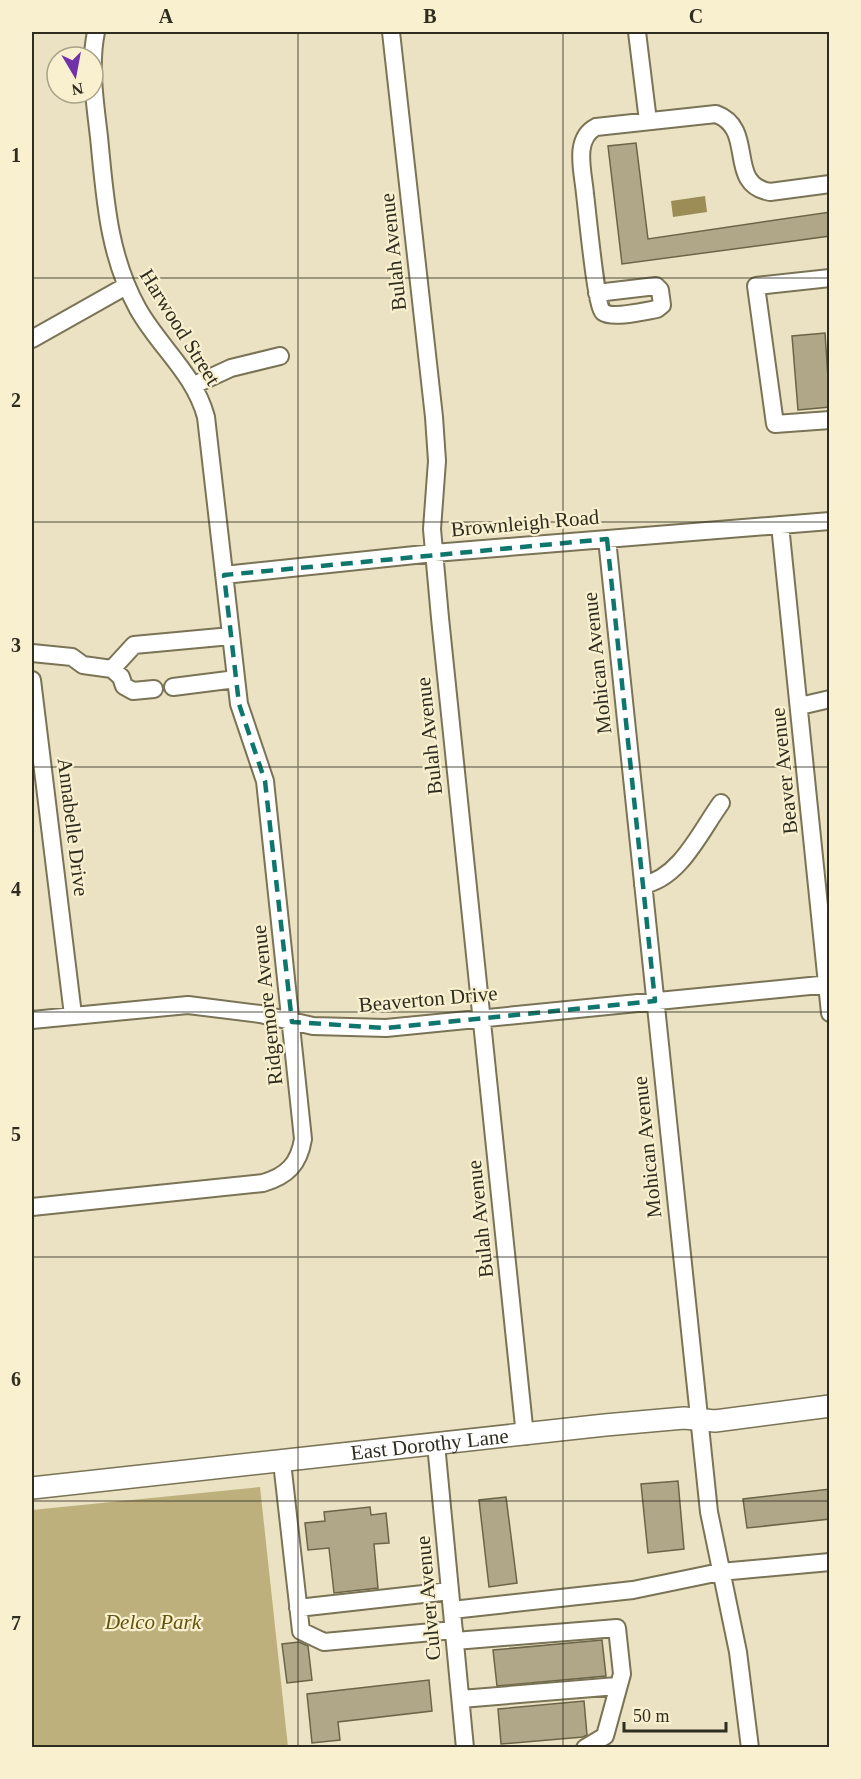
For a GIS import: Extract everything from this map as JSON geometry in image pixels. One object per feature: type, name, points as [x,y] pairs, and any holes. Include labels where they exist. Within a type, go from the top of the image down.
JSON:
[{"type":"main road","name":"East Dorothy Lane","points":[[32,1488],[525,1436],[605,1425],[684,1418],[725,1420],[830,1406]]},
{"type":"street","name":"Harwood Street","points":[[96,32],[93,56],[95,95],[109,234],[126,286],[140,312],[194,385],[206,417],[224,575]]},
{"type":"street","name":"Bulah Avenue","points":[[391,32],[434,417],[437,461],[432,529],[434,553],[525,1436]]},
{"type":"street","points":[[637,32],[648,121]]},
{"type":"street","points":[[597,293],[581,146],[584,137],[596,127],[706,114],[724,117],[737,132],[747,177],[760,190],[770,192],[830,184]]},
{"type":"street","points":[[830,278],[756,286],[775,424],[830,420]]},
{"type":"street","points":[[32,339],[126,286]]},
{"type":"street","points":[[194,385],[231,368],[280,356]]},
{"type":"street","name":"Brownleigh Road","points":[[224,575],[434,553],[830,521]]},
{"type":"street","name":"Beaver Avenue","points":[[780,525],[830,1013]]},
{"type":"street","name":"Mohican Avenue","points":[[607,539],[709,1512],[738,1652],[750,1748]]},
{"type":"street","name":"Ridgemore Avenue","points":[[32,1207],[263,1183],[287,1172],[301,1153],[303,1139],[292,1022],[265,781],[244,722],[236,679],[224,575]]},
{"type":"street","points":[[112,669],[134,645],[231,636]]},
{"type":"street","points":[[32,653],[72,657],[83,665],[112,669],[121,677],[124,686],[133,691],[154,689]]},
{"type":"street","points":[[173,687],[236,679]]},
{"type":"street","name":"Annabelle Drive","points":[[32,680],[33,705],[73,1015]]},
{"type":"street","points":[[800,706],[830,699]]},
{"type":"street","points":[[642,885],[658,882],[670,872],[721,803]]},
{"type":"street","name":"Beaverton Drive","points":[[32,1020],[188,1005],[224,1008],[292,1022],[348,1029],[386,1028],[828,984]]},
{"type":"street","name":"Culver Avenue","points":[[436,1444],[465,1748]]},
{"type":"street","points":[[282,1462],[301,1631],[324,1642],[617,1628],[622,1674],[616,1686],[605,1736],[585,1748]]},
{"type":"street","points":[[452,1610],[633,1590],[720,1572],[830,1562]]},
{"type":"street","points":[[298,1608],[450,1591]]},
{"type":"street","points":[[461,1699],[616,1686]]},
{"type":"highlighted area","points":[[607,539],[655,1001],[386,1028],[292,1022],[265,781],[239,704],[224,575]]},
{"type":"green space","name":"Delco Park","points":[[260,1487],[288,1747],[32,1747],[32,1510]]},
{"type":"shaded area","points":[[705,196],[707,212],[673,217],[671,201]]},
{"type":"building","points":[[636,143],[648,239],[830,212],[830,236],[622,264],[608,146]]},
{"type":"building","points":[[825,333],[830,407],[798,410],[792,336]]},
{"type":"building","points":[[678,1481],[684,1549],[648,1553],[641,1484]]},
{"type":"building","points":[[830,1489],[830,1519],[747,1528],[743,1499]]},
{"type":"building","points":[[506,1497],[517,1583],[489,1587],[479,1500]]},
{"type":"building","points":[[370,1507],[371,1515],[386,1513],[389,1543],[374,1544],[378,1588],[334,1593],[329,1548],[308,1550],[305,1523],[325,1521],[324,1512]]},
{"type":"building","points":[[602,1640],[606,1676],[497,1686],[493,1650]]},
{"type":"building","points":[[299,1642],[308,1646],[312,1680],[287,1683],[282,1644]]},
{"type":"building","points":[[429,1680],[432,1711],[338,1722],[340,1740],[312,1743],[307,1694]]},
{"type":"building","points":[[584,1701],[587,1735],[501,1744],[498,1709]]}]
